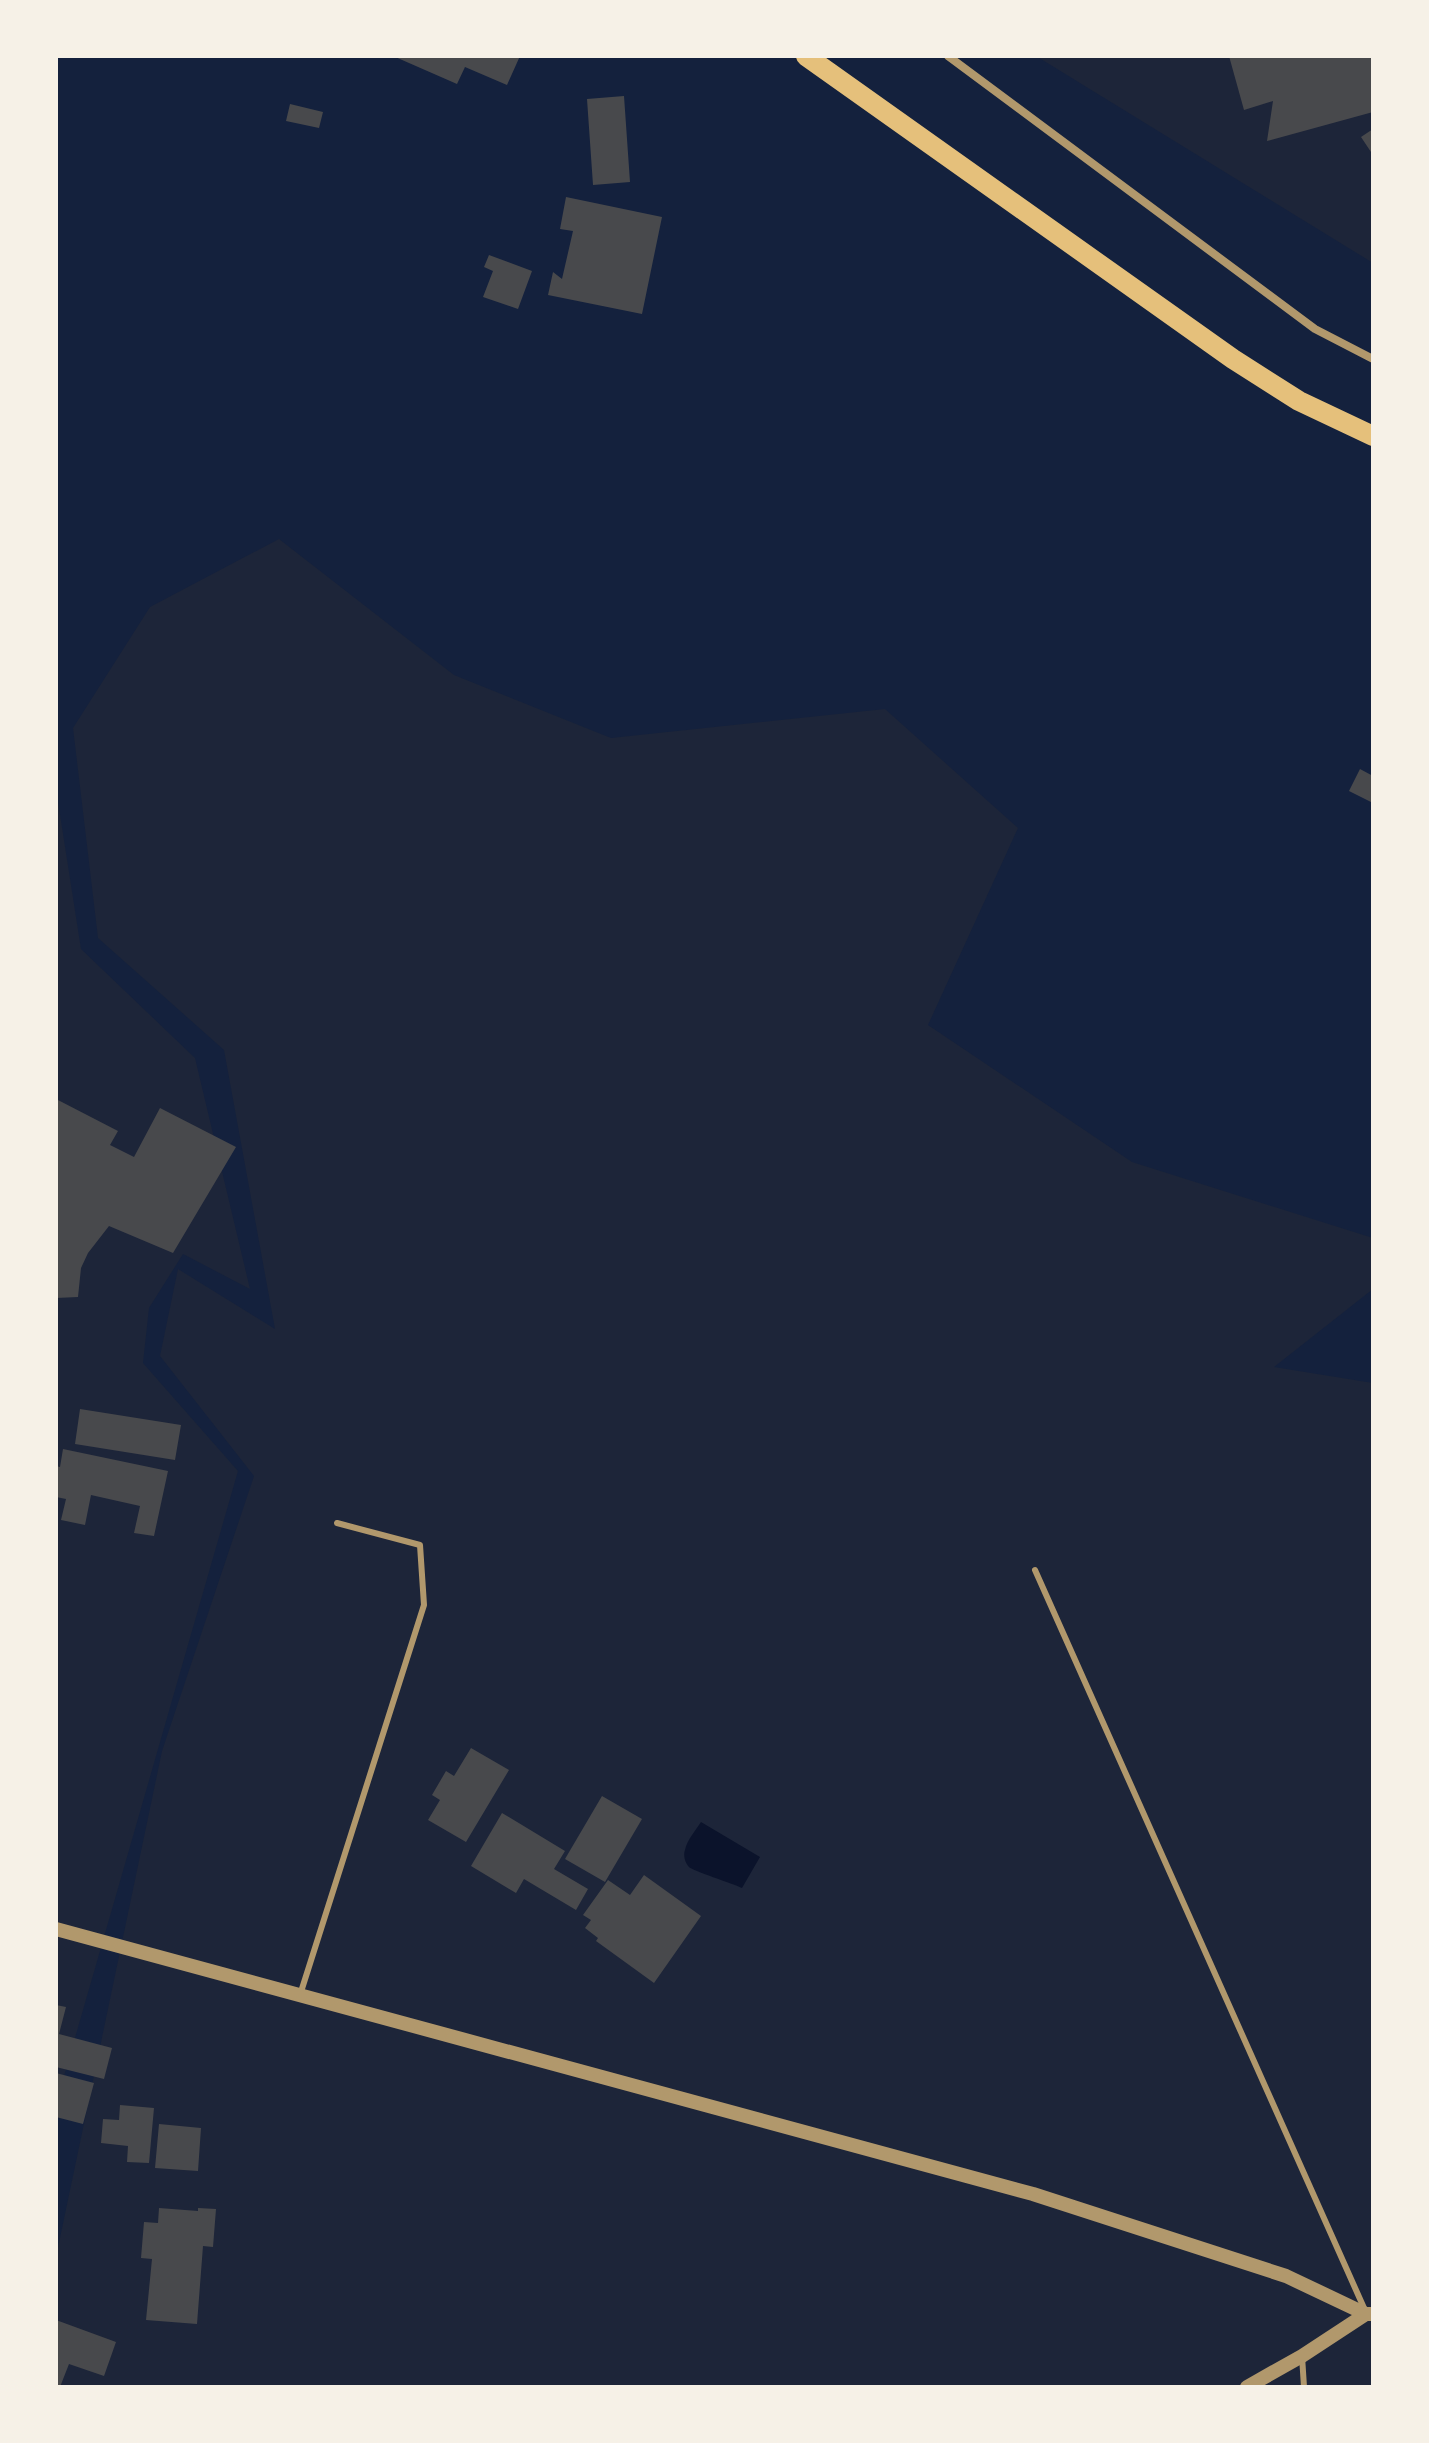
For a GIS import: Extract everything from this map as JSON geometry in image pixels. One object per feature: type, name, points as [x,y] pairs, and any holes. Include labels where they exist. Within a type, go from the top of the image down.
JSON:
[{"type":"main road","points":[[806,56],[1233,359],[1299,401],[1373,436]]},
{"type":"street","points":[[948,56],[1315,329],[1373,359]]},
{"type":"street","points":[[56,1929],[1033,2194],[1286,2276],[1370,2314]]},
{"type":"street","points":[[1247,2387],[1370,2314]]},
{"type":"lane","points":[[300,1995],[424,1605],[420,1545],[337,1523]]},
{"type":"lane","points":[[1035,1570],[1370,2314]]},
{"type":"lane","points":[[1302,2356],[1304,2387]]},
{"type":"shaded area","points":[[1036,56],[1373,56],[1373,263]]},
{"type":"shaded area","points":[[279,539],[454,675],[611,738],[885,709],[1018,828],[928,1025],[1132,1162],[1373,1238],[1373,1289],[1274,1367],[1373,1383],[1373,2387],[56,2387],[56,2257],[162,1751],[254,1476],[160,1356],[178,1269],[275,1329],[224,1050],[98,938],[73,728],[150,607]]},
{"type":"shaded area","points":[[56,789],[81,949],[195,1058],[250,1289],[183,1254],[149,1308],[143,1363],[238,1471],[56,2104]]},
{"type":"shaded area","points":[[701,1822],[760,1857],[742,1888],[688,1865],[684,1852]]},
{"type":"building","points":[[393,56],[520,56],[507,85],[465,67],[457,84]]},
{"type":"building","points":[[1229,56],[1373,56],[1373,112],[1267,141],[1273,101],[1244,110]]},
{"type":"building","points":[[624,96],[630,182],[593,185],[587,99]]},
{"type":"building","points":[[290,104],[323,112],[319,128],[286,121]]},
{"type":"building","points":[[1373,129],[1373,155],[1361,137]]},
{"type":"building","points":[[566,197],[662,217],[642,314],[548,295],[553,272],[562,279],[573,231],[560,229]]},
{"type":"building","points":[[489,255],[532,271],[518,309],[483,297],[493,271],[484,267]]},
{"type":"building","points":[[1360,769],[1373,776],[1373,803],[1349,791]]},
{"type":"building","points":[[56,1099],[118,1131],[110,1145],[134,1157],[160,1108],[236,1147],[173,1253],[109,1226],[88,1253],[81,1268],[78,1297],[56,1298]]},
{"type":"building","points":[[80,1409],[181,1425],[175,1460],[75,1444]]},
{"type":"building","points":[[63,1449],[168,1471],[154,1536],[134,1533],[140,1506],[91,1495],[85,1525],[61,1520],[66,1499],[56,1497],[56,1466],[60,1467]]},
{"type":"building","points":[[471,1748],[509,1770],[466,1842],[428,1820],[440,1800],[432,1795],[446,1771],[454,1776]]},
{"type":"building","points":[[602,1796],[642,1819],[605,1882],[565,1859]]},
{"type":"building","points":[[502,1813],[565,1851],[554,1869],[588,1889],[576,1910],[524,1879],[516,1893],[471,1866]]},
{"type":"building","points":[[644,1875],[701,1916],[654,1983],[596,1941],[598,1938],[585,1928],[591,1920],[583,1915],[608,1880],[630,1895]]},
{"type":"building","points":[[56,2005],[66,2007],[59,2034],[112,2048],[104,2079],[56,2067]]},
{"type":"building","points":[[56,2073],[94,2083],[83,2124],[56,2117]]},
{"type":"building","points":[[120,2105],[154,2108],[149,2163],[127,2162],[128,2146],[101,2143],[103,2119],[119,2120]]},
{"type":"building","points":[[159,2124],[201,2128],[198,2171],[155,2168]]},
{"type":"building","points":[[159,2208],[216,2209],[213,2247],[203,2246],[197,2324],[146,2320],[152,2259],[141,2258],[144,2222],[158,2223]]},
{"type":"building","points":[[56,2320],[116,2342],[104,2376],[69,2364],[60,2387],[56,2387]]}]
